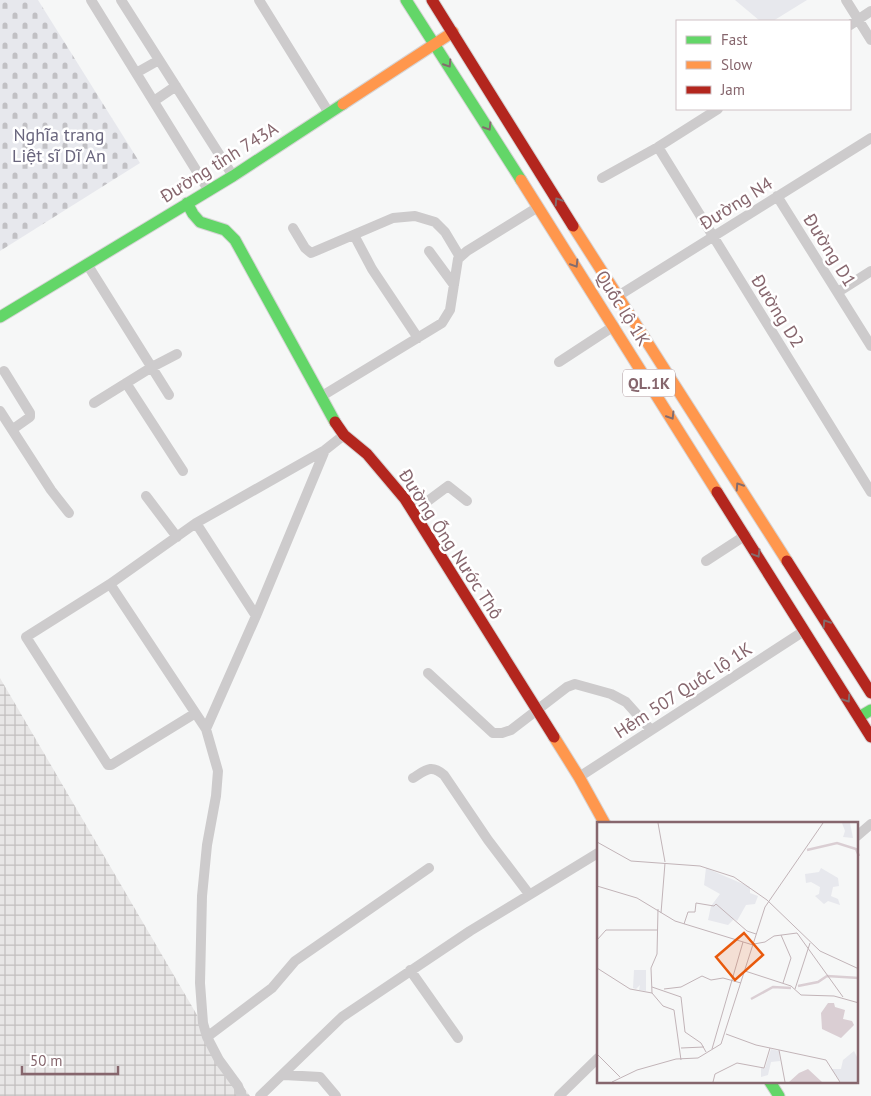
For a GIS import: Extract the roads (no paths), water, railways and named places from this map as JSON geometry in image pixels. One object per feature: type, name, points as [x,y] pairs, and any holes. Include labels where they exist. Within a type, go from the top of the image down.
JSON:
[{"type":"main road","name":"Quốc lộ 1K","points":[[406,0],[746,535],[871,737]]},
{"type":"main road","points":[[413,11],[419,0]]},
{"type":"main road","name":"Quốc lộ 1K","points":[[432,0],[871,693]]},
{"type":"main road","name":"Đường tỉnh 743A","points":[[0,317],[233,176],[453,32]]},
{"type":"main road","name":"Đường Ống Nước Thô","points":[[187,203],[200,222],[224,230],[235,240],[322,396],[332,418],[344,435],[367,454],[405,499],[579,777],[604,822]]},
{"type":"main road","points":[[859,716],[871,710]]},
{"type":"main road","points":[[771,1084],[779,1096]]},
{"type":"street","points":[[91,0],[208,191]]},
{"type":"street","points":[[121,0],[233,176]]},
{"type":"street","points":[[259,0],[329,113]]},
{"type":"street","points":[[846,0],[854,22],[871,40]]},
{"type":"street","points":[[854,22],[871,11]]},
{"type":"street","points":[[136,73],[159,60]]},
{"type":"street","points":[[154,101],[176,86]]},
{"type":"street","points":[[602,178],[658,147],[716,110]]},
{"type":"street","name":"Đường N4","points":[[618,296],[871,138]]},
{"type":"street","name":"Đường D2","points":[[658,147],[871,492]]},
{"type":"street","name":"Đường D1","points":[[777,196],[871,346]]},
{"type":"street","points":[[322,396],[442,323],[450,310],[456,262],[460,257],[538,207]]},
{"type":"street","points":[[294,228],[305,248],[311,253],[393,218],[421,217],[435,222],[445,232],[460,257]]},
{"type":"street","points":[[354,235],[372,269],[418,338]]},
{"type":"street","points":[[429,251],[454,285]]},
{"type":"street","points":[[88,264],[169,396]]},
{"type":"street","points":[[838,292],[871,271]]},
{"type":"street","points":[[560,362],[614,326]]},
{"type":"street","points":[[94,403],[152,366],[177,354]]},
{"type":"street","points":[[4,371],[30,413],[28,420],[13,430]]},
{"type":"street","points":[[126,383],[183,471]]},
{"type":"street","points":[[0,411],[51,490],[69,514]]},
{"type":"street","points":[[194,714],[111,765],[106,764],[26,637],[110,584],[196,523],[325,450],[344,435]]},
{"type":"street","points":[[206,729],[256,616],[325,450]]},
{"type":"street","points":[[413,512],[446,486],[451,487],[467,501]]},
{"type":"street","points":[[146,496],[177,537]]},
{"type":"street","points":[[196,523],[256,616]]},
{"type":"street","points":[[706,561],[746,535]]},
{"type":"street","points":[[110,584],[194,714],[206,729],[218,771],[216,796],[207,845],[202,896],[200,983],[203,1023],[207,1037],[219,1060],[238,1086],[242,1096]]},
{"type":"street","name":"Hẻm 507 Quốc lộ 1K","points":[[579,777],[804,631]]},
{"type":"street","points":[[428,673],[493,733],[511,730],[536,709],[568,687],[576,684],[611,694],[626,702],[651,730]]},
{"type":"street","points":[[413,778],[432,768],[437,769],[444,775],[488,840],[529,894]]},
{"type":"street","points":[[858,835],[871,824]]},
{"type":"street","points":[[260,1096],[342,1018],[410,970],[529,894],[597,854]]},
{"type":"street","points":[[207,1037],[272,988],[295,961],[429,868]]},
{"type":"street","points":[[410,970],[458,1038]]},
{"type":"street","points":[[559,1096],[597,1059]]},
{"type":"street","points":[[284,1075],[320,1077],[336,1096]]},
{"type":"park label","name":"Nghĩa trang Liệt sĩ Dĩ An","points":[[59,144]]}]
